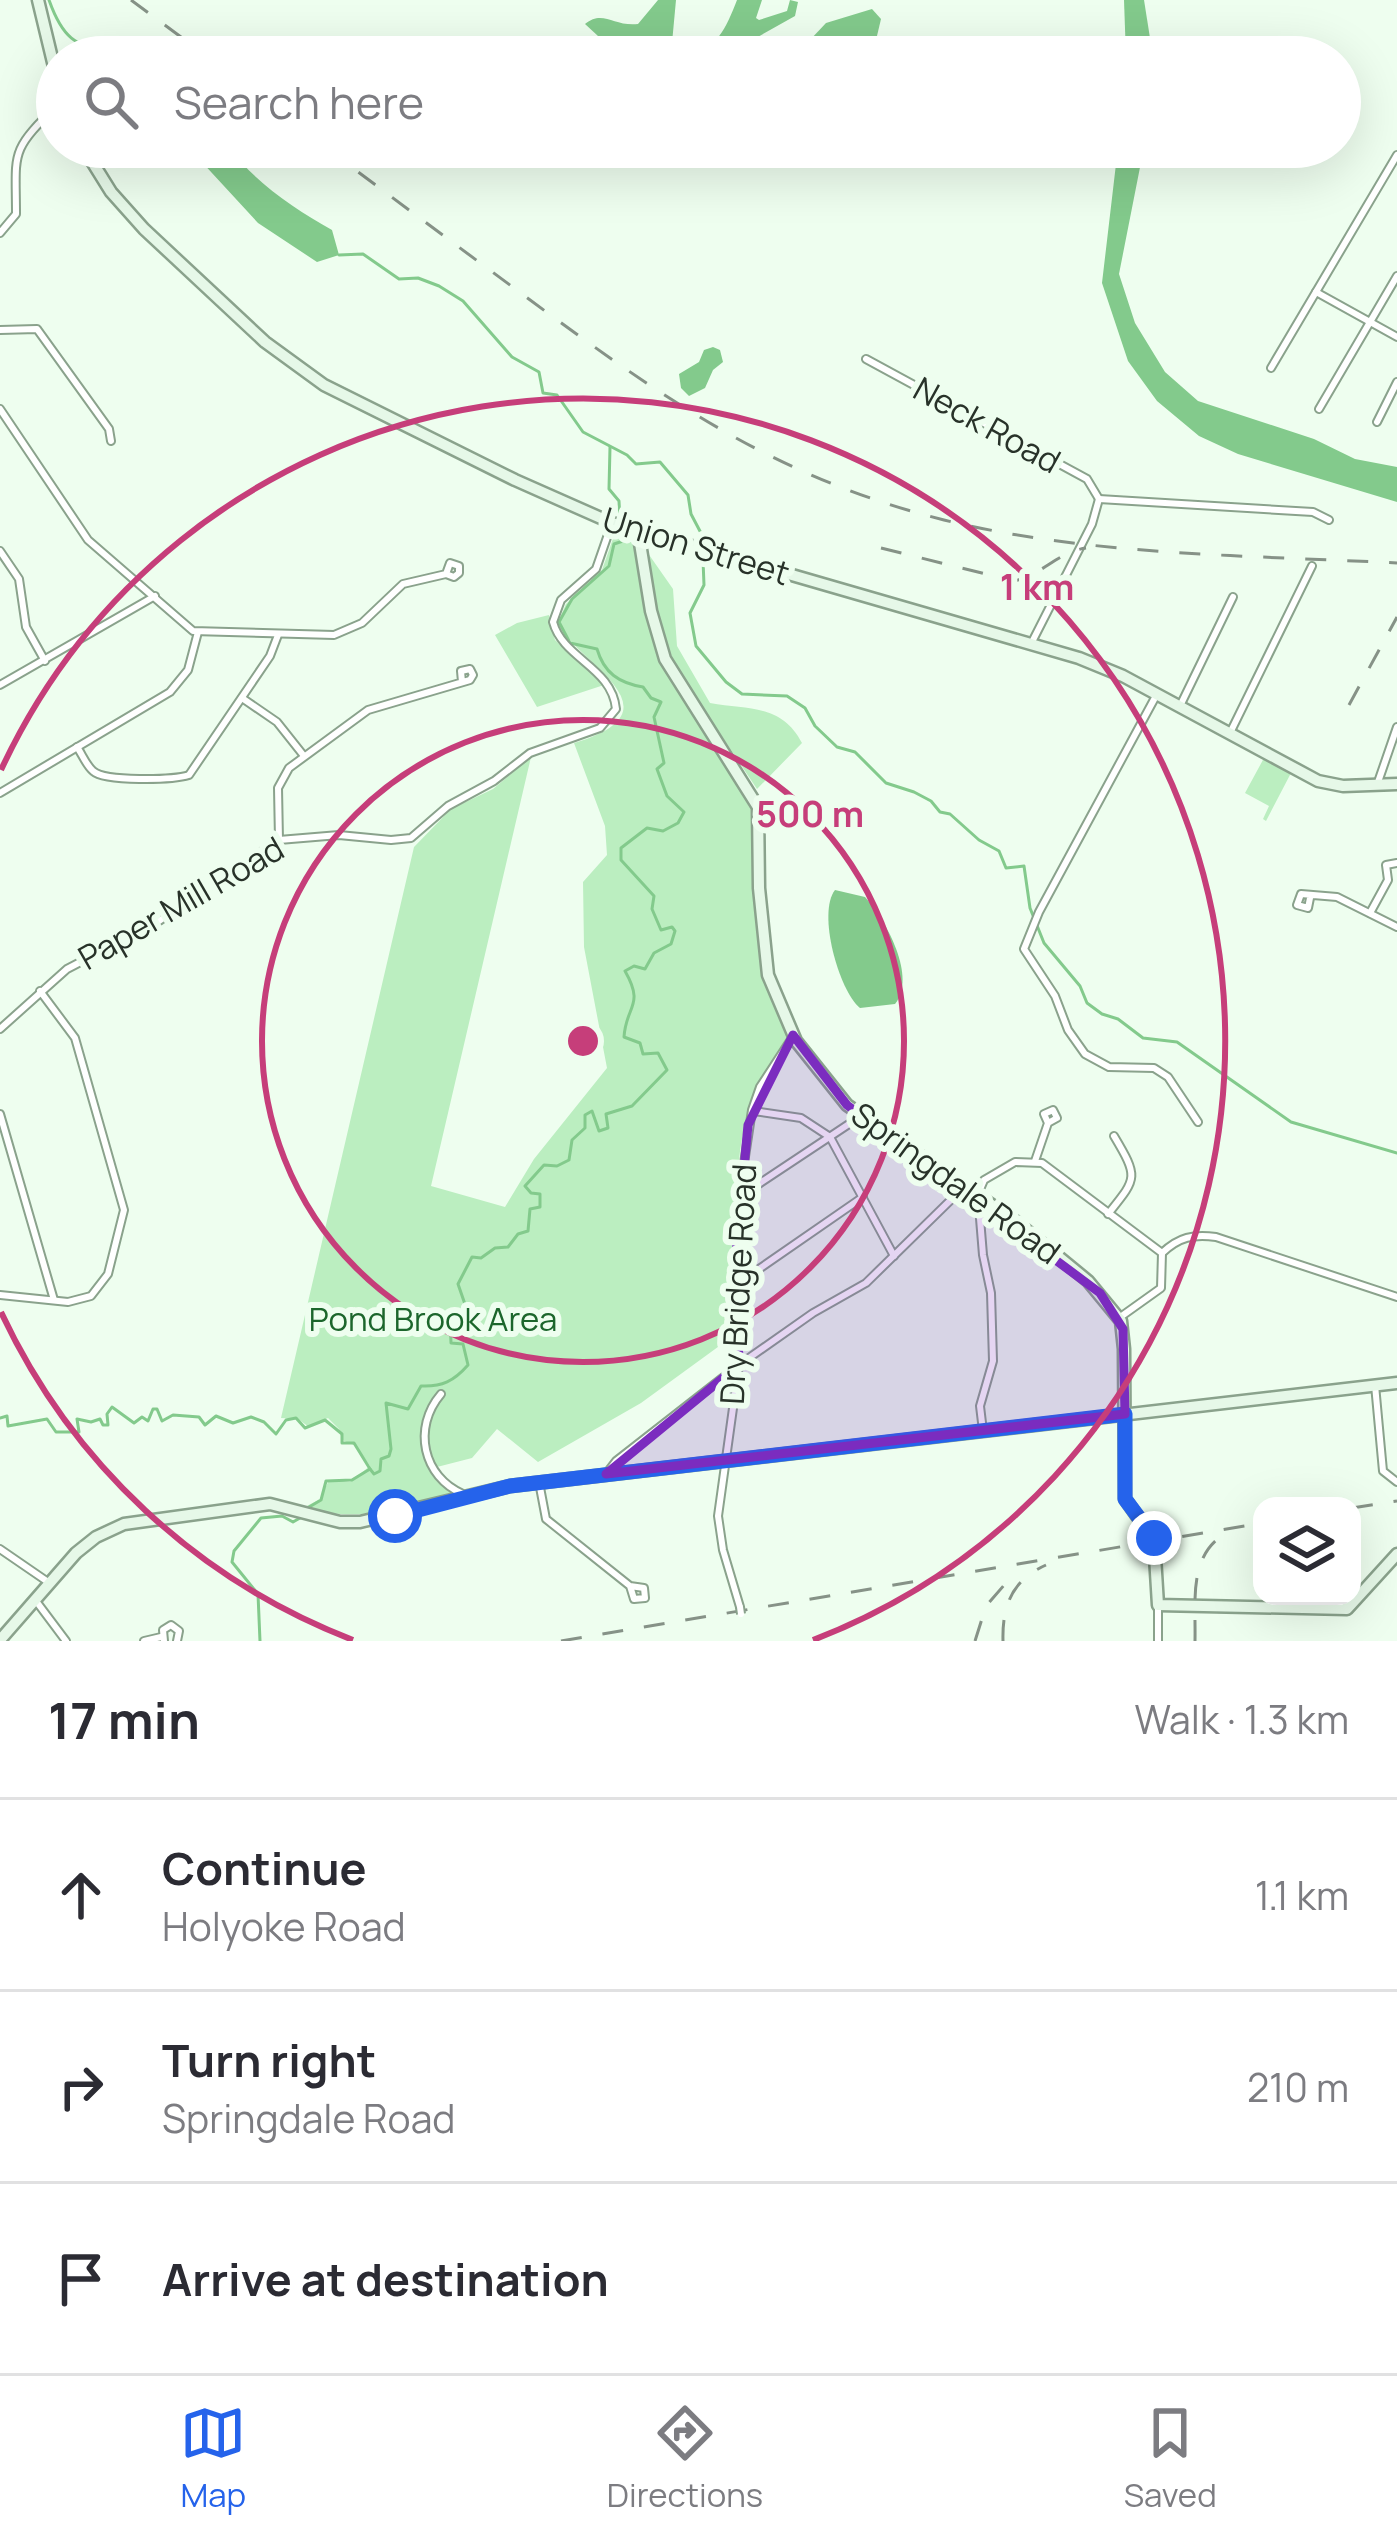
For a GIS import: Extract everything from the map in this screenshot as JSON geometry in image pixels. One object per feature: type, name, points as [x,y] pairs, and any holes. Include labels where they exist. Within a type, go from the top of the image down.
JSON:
[{"type":"street","points":[[38,0],[47,36]]},
{"type":"street","points":[[0,233],[16,214],[18,151],[36,130]]},
{"type":"street","points":[[1271,368],[1397,155]]},
{"type":"street","name":"Union Street","points":[[96,168],[144,229],[304,373],[514,481],[618,525],[1103,667],[1318,781],[1343,786],[1397,784]]},
{"type":"street","points":[[1319,409],[1397,276]]},
{"type":"street","points":[[1316,292],[1397,337]]},
{"type":"street","points":[[0,330],[37,329],[109,429],[111,441]]},
{"type":"street","name":"Neck Road","points":[[866,359],[1087,479],[1099,500]]},
{"type":"street","points":[[1377,422],[1397,382]]},
{"type":"street","points":[[0,409],[88,540],[198,632],[328,636],[349,631],[399,586],[446,574]]},
{"type":"street","points":[[1031,644],[1092,524],[1099,500],[1313,512],[1329,520]]},
{"type":"street","name":"Paper Mill Road","points":[[0,1029],[40,991],[95,952],[159,921],[279,840],[339,835],[411,838],[448,806],[494,781],[530,753],[607,724],[616,709],[611,689],[561,641],[553,622],[561,600],[596,569],[618,525]]},
{"type":"street","name":"Springdale Road","points":[[638,531],[651,611],[665,659],[758,807],[767,975],[793,1035],[837,1094],[860,1116],[978,1194],[1088,1281],[1119,1318]]},
{"type":"street","points":[[0,551],[19,579],[26,627],[45,661]]},
{"type":"street","points":[[1230,733],[1312,566]]},
{"type":"street","points":[[0,685],[154,596]]},
{"type":"street","points":[[1180,706],[1233,597]]},
{"type":"street","points":[[1,790],[175,687],[190,665],[198,632]]},
{"type":"street","points":[[77,747],[101,776],[182,778],[195,770],[270,656],[278,635]]},
{"type":"street","points":[[279,840],[278,788],[286,771],[371,709],[462,682]]},
{"type":"street","points":[[1157,694],[1028,934],[1028,958],[1085,1054],[1109,1067],[1154,1068],[1168,1077],[1198,1122]]},
{"type":"street","points":[[242,698],[277,722],[304,756]]},
{"type":"street","points":[[1377,785],[1397,727]]},
{"type":"street","points":[[1370,913],[1388,880],[1386,865],[1397,863]]},
{"type":"street","points":[[1388,880],[1397,876]]},
{"type":"street","points":[[1310,898],[1334,896],[1397,927]]},
{"type":"street","points":[[0,1295],[77,1301],[100,1287],[108,1274],[124,1210],[76,1041],[40,991]]},
{"type":"street","name":"Dry Bridge Road","points":[[741,1610],[718,1520],[739,1365],[733,1287],[738,1197],[752,1110],[760,1087],[793,1035]]},
{"type":"street","points":[[752,1110],[801,1118],[830,1137],[894,1256]]},
{"type":"street","points":[[0,1114],[54,1300]]},
{"type":"street","points":[[738,1197],[860,1116]]},
{"type":"street","points":[[1036,1161],[1048,1123]]},
{"type":"street","points":[[1108,1214],[1130,1190],[1132,1180],[1114,1136]]},
{"type":"street","points":[[983,1430],[980,1406],[993,1361],[992,1293],[978,1194],[984,1180],[1017,1161],[1036,1161],[1162,1252]]},
{"type":"street","points":[[605,1474],[739,1365],[866,1283],[965,1186]]},
{"type":"street","points":[[733,1287],[863,1197]]},
{"type":"street","points":[[1162,1252],[1186,1237],[1216,1238],[1397,1297]]},
{"type":"street","points":[[1158,1641],[1154,1540],[1125,1499],[1123,1329],[1119,1318],[1161,1288],[1162,1252]]},
{"type":"street","points":[[0,1640],[81,1549],[124,1524],[270,1504],[360,1522],[539,1482],[1397,1383]]},
{"type":"street","points":[[1375,1385],[1383,1472],[1397,1482]]},
{"type":"street","points":[[441,1394],[428,1421],[426,1457],[432,1470],[458,1494],[470,1495]]},
{"type":"street","points":[[539,1482],[547,1520],[629,1586]]},
{"type":"street","points":[[0,1550],[51,1584]]},
{"type":"street","points":[[1157,1605],[1347,1609],[1397,1554]]},
{"type":"street","points":[[36,1601],[66,1641]]},
{"type":"street","points":[[144,1641],[163,1639],[164,1628],[173,1626],[179,1634],[177,1641]]},
{"type":"highlighted area","points":[[793,1035],[847,1105],[1100,1293],[1123,1329],[1125,1414],[606,1474],[740,1364],[732,1296],[748,1125]]},
{"type":"green space","name":"Pond Brook Area","points":[[616,530],[632,534],[651,628],[667,674],[753,804],[754,885],[764,977],[790,1037],[759,1088],[743,1134],[731,1289],[733,1336],[641,1403],[538,1462],[497,1429],[472,1458],[437,1467],[460,1493],[364,1514],[305,1507],[320,1499],[329,1480],[350,1482],[370,1466],[356,1446],[342,1440],[328,1418],[309,1427],[298,1419],[281,1418],[414,847],[451,809],[493,789],[531,757],[431,1186],[505,1207],[534,1159],[607,1068],[584,947],[583,882],[607,855],[605,826],[574,743],[607,729],[622,715],[622,700],[613,684],[567,636],[559,620],[566,604],[602,570]]},
{"type":"green space","points":[[645,549],[673,589],[677,646],[710,703],[774,715],[802,743],[757,789],[675,666],[661,627]]},
{"type":"green space","points":[[549,615],[555,640],[604,685],[537,707],[495,635],[517,623]]},
{"type":"green space","points":[[1264,758],[1291,773],[1266,821],[1269,806],[1245,793]]},
{"type":"shaded area","points":[[658,0],[676,0],[673,36],[598,36],[585,24],[603,18],[638,24]]},
{"type":"shaded area","points":[[737,0],[762,0],[759,20],[787,11],[790,0],[798,2],[795,16],[760,36],[718,36]]},
{"type":"shaded area","points":[[1124,0],[1144,0],[1150,36],[1125,36]]},
{"type":"shaded area","points":[[872,9],[881,19],[877,36],[814,36],[826,23]]},
{"type":"shaded area","points":[[207,168],[247,168],[276,194],[332,230],[339,255],[317,262],[258,223]]},
{"type":"shaded area","points":[[1116,168],[1140,168],[1119,274],[1135,323],[1165,372],[1198,401],[1314,439],[1355,459],[1397,467],[1397,502],[1238,454],[1199,436],[1157,401],[1128,361],[1102,283]]},
{"type":"shaded area","points":[[713,347],[720,350],[723,362],[713,370],[705,388],[689,396],[681,388],[679,374]]},
{"type":"shaded area","points":[[835,890],[865,897],[890,934],[903,979],[895,1004],[860,1008],[845,986],[829,933]]},
{"type":"waterway","points":[[49,0],[70,36]]},
{"type":"waterway","points":[[339,255],[363,254],[399,279],[418,278],[463,301],[512,357],[539,372],[543,393],[557,395],[583,432],[636,464],[660,462],[688,495],[702,535],[704,585],[690,613],[696,646],[742,694],[787,696],[805,708],[815,726],[837,747],[855,752],[886,783],[914,792],[950,814],[999,851],[1006,868],[1024,866],[1030,908],[1044,943],[1080,986],[1087,1003],[1143,1038],[1177,1042],[1291,1122],[1397,1153]]},
{"type":"waterway","points":[[610,447],[609,489],[619,501],[620,521]]},
{"type":"waterway","points":[[304,1510],[321,1500],[326,1481],[352,1480],[370,1469],[374,1474],[380,1471],[381,1459],[391,1449],[386,1403],[408,1409],[421,1386],[447,1382],[468,1365],[463,1344],[451,1343],[450,1317],[464,1318],[468,1313],[458,1284],[472,1257],[508,1247],[518,1234],[528,1231],[530,1209],[540,1207],[540,1194],[525,1186],[544,1165],[569,1160],[572,1140],[585,1128],[585,1115],[592,1111],[599,1131],[608,1128],[606,1114],[632,1106],[667,1070],[658,1053],[643,1054],[640,1043],[624,1037],[634,999],[625,971],[634,966],[645,969],[654,953],[671,944],[675,931],[672,927],[661,930],[652,909],[654,896],[621,860],[621,848],[647,828],[663,831],[678,823],[684,812],[667,796],[657,769],[664,763],[654,717],[661,702],[643,687],[614,676],[597,649],[570,643],[559,622],[572,599],[609,566],[614,544],[623,541],[621,530]]},
{"type":"waterway","points":[[0,1418],[7,1416],[8,1426],[47,1419],[56,1432],[79,1432],[77,1419],[100,1419],[108,1425],[112,1407],[134,1423],[142,1417],[148,1421],[157,1409],[162,1421],[173,1415],[199,1417],[205,1425],[216,1416],[233,1423],[251,1417],[276,1434],[286,1420],[296,1418],[305,1428],[325,1420],[342,1434],[342,1443],[354,1443],[370,1469]]},
{"type":"waterway","points":[[260,1641],[258,1594],[232,1562],[234,1551],[261,1518],[282,1516],[293,1522],[300,1518]]},
{"type":"railway","points":[[131,0],[180,36]]},
{"type":"railway","points":[[353,168],[573,332],[672,399],[721,430],[825,481],[944,520],[1056,541],[1169,552],[1397,563]]},
{"type":"railway","points":[[881,548],[1014,581],[1086,548]]},
{"type":"railway","points":[[1349,705],[1397,617]]},
{"type":"railway","points":[[1361,1507],[1397,1501]]},
{"type":"railway","points":[[561,1641],[1253,1525]]},
{"type":"railway","points":[[1195,1641],[1195,1593],[1201,1563],[1207,1550],[1232,1530]]},
{"type":"railway","points":[[1003,1641],[1011,1596],[1025,1578],[1046,1565]]},
{"type":"railway","points":[[975,1641],[986,1606],[1012,1576]]},
{"type":"route","points":[[395,1516],[510,1486],[1125,1414],[1125,1499],[1154,1538]]}]
